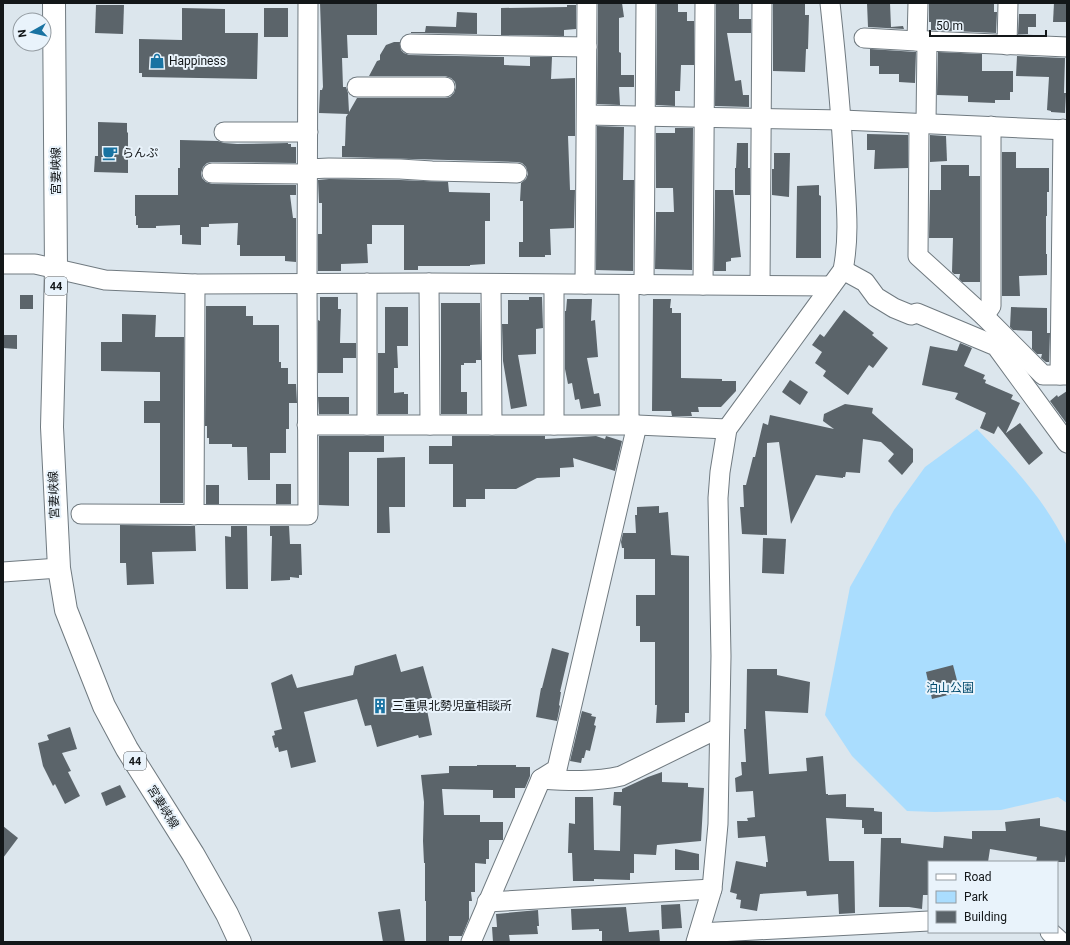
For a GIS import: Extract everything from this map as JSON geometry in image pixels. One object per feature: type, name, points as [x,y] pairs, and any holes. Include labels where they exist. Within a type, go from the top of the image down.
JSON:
[{"type":"main road","name":"宮妻峡線","points":[[54,3],[56,270],[52,427],[58,568],[66,610],[104,706],[127,749],[193,854],[227,914],[240,942]]},
{"type":"street","points":[[81,514],[308,515],[307,284],[311,170],[308,132],[308,3]]},
{"type":"street","points":[[585,284],[588,3]]},
{"type":"street","points":[[471,942],[541,779],[557,769],[633,425],[636,285],[644,116],[646,3]]},
{"type":"street","points":[[703,285],[705,3]]},
{"type":"street","points":[[760,285],[762,3]]},
{"type":"street","points":[[830,3],[842,120],[848,230],[846,253],[843,270],[727,429],[720,472],[718,498],[721,656],[718,824],[712,889],[698,937],[928,922]]},
{"type":"street","points":[[587,115],[704,116],[842,120],[922,123],[1065,129],[1064,375],[1043,375],[984,316],[918,256],[922,123],[922,41],[918,3]]},
{"type":"street","points":[[1007,45],[1008,3]]},
{"type":"street","points":[[864,38],[1067,47]]},
{"type":"street","points":[[410,44],[587,47]]},
{"type":"street","points":[[357,86],[446,87]]},
{"type":"street","points":[[984,316],[991,306],[991,126]]},
{"type":"street","points":[[224,132],[308,132]]},
{"type":"street","points":[[212,173],[400,169],[517,173]]},
{"type":"street","points":[[3,264],[35,264],[105,280],[195,284],[428,283],[831,286]]},
{"type":"street","points":[[843,270],[865,282],[876,297],[894,308],[911,315],[917,313],[996,346],[1067,443]]},
{"type":"street","points":[[367,283],[367,425]]},
{"type":"street","points":[[428,283],[430,425]]},
{"type":"street","points":[[194,515],[195,284]]},
{"type":"street","points":[[491,284],[492,425]]},
{"type":"street","points":[[554,285],[554,425]]},
{"type":"street","points":[[307,425],[633,425],[727,429]]},
{"type":"street","points":[[3,572],[58,568]]},
{"type":"street","points":[[541,779],[577,781],[597,780],[621,776],[719,728]]},
{"type":"street","points":[[487,902],[712,889]]},
{"type":"street","points":[[1051,933],[1061,942]]},
{"type":"green space","name":"泊山公園","points":[[977,429],[1003,456],[1039,499],[1059,530],[1067,546],[1067,803],[1058,797],[1001,810],[935,812],[907,811],[852,756],[825,715],[850,587],[894,510],[925,467]]},
{"type":"building","points":[[320,3],[377,3],[377,35],[347,35],[348,58],[342,58],[343,87],[346,87],[348,93],[349,112],[357,98],[445,98],[450,97],[454,93],[456,87],[455,82],[451,78],[445,76],[369,76],[377,61],[380,60],[380,55],[386,45],[394,42],[400,42],[401,50],[409,55],[504,57],[504,65],[530,66],[530,57],[552,57],[551,79],[575,78],[575,136],[568,136],[570,190],[575,190],[574,228],[550,229],[551,255],[545,255],[545,257],[519,257],[519,242],[523,242],[523,201],[520,201],[521,183],[526,179],[528,174],[526,167],[522,163],[342,157],[342,146],[345,146],[346,117],[348,114],[319,113],[320,90],[322,90],[323,87]]},
{"type":"building","points":[[622,3],[624,17],[619,18],[621,75],[634,75],[634,87],[619,87],[620,105],[597,104],[598,4]]},
{"type":"building","points":[[657,3],[678,3],[678,12],[687,12],[687,21],[694,21],[694,65],[681,65],[680,91],[675,91],[675,106],[656,105]]},
{"type":"building","points":[[716,3],[739,3],[739,19],[751,19],[751,33],[727,33],[735,81],[741,80],[743,95],[749,95],[749,107],[715,106]]},
{"type":"building","points":[[773,3],[805,3],[805,15],[809,15],[808,49],[806,49],[805,72],[773,71]]},
{"type":"building","points":[[867,3],[890,3],[891,27],[903,26],[904,29],[868,27]]},
{"type":"building","points":[[929,3],[994,3],[994,12],[997,12],[996,33],[931,30],[931,22],[929,22]]},
{"type":"building","points":[[1054,3],[1067,3],[1067,22],[1053,22]]},
{"type":"building","points":[[96,5],[124,5],[123,34],[95,33]]},
{"type":"building","points":[[567,5],[576,5],[576,29],[564,30],[564,36],[501,35],[501,8],[567,7]]},
{"type":"building","points":[[182,8],[225,9],[225,33],[258,33],[257,79],[142,77],[142,73],[139,73],[139,39],[182,40]]},
{"type":"building","points":[[264,8],[288,8],[288,37],[264,37]]},
{"type":"building","points":[[457,12],[477,13],[477,34],[411,33],[425,32],[426,26],[456,27]]},
{"type":"building","points":[[1019,14],[1036,14],[1036,27],[1028,27],[1028,34],[1018,34]]},
{"type":"building","points":[[870,49],[916,52],[915,83],[899,82],[899,74],[879,74],[879,66],[870,66]]},
{"type":"building","points":[[938,52],[982,54],[982,71],[1013,71],[1013,92],[1010,92],[1010,100],[995,100],[995,103],[968,102],[968,96],[937,95]]},
{"type":"building","points":[[1017,56],[1065,58],[1065,113],[1051,112],[1047,110],[1049,77],[1016,76]]},
{"type":"building","points":[[98,122],[127,123],[128,173],[94,172],[95,156],[98,156]]},
{"type":"building","points":[[597,126],[624,127],[623,180],[634,180],[633,271],[596,270]]},
{"type":"building","points":[[675,128],[693,128],[692,270],[655,269],[656,212],[674,212],[673,188],[656,188],[656,133],[675,133]]},
{"type":"building","points":[[867,134],[908,135],[908,168],[874,169],[875,150],[867,150]]},
{"type":"building","points":[[930,135],[946,136],[947,161],[930,162]]},
{"type":"building","points":[[180,140],[218,141],[237,144],[288,143],[291,144],[291,147],[296,147],[296,163],[212,162],[207,163],[203,167],[201,173],[202,178],[206,182],[212,184],[296,185],[296,195],[290,195],[293,218],[296,218],[296,262],[285,261],[285,256],[240,256],[240,245],[237,245],[238,223],[209,224],[209,227],[201,227],[201,245],[182,244],[180,225],[156,226],[156,228],[138,228],[138,225],[136,225],[135,216],[135,195],[178,195]]},
{"type":"building","points":[[737,143],[748,143],[750,195],[735,195]]},
{"type":"building","points":[[1002,152],[1016,152],[1016,168],[1049,168],[1049,192],[1047,192],[1046,216],[1047,275],[1019,276],[1020,296],[1002,296]]},
{"type":"building","points":[[774,153],[790,153],[789,197],[772,195],[772,169],[774,169]]},
{"type":"building","points":[[941,165],[969,165],[969,176],[980,176],[980,282],[962,282],[959,279],[960,274],[954,274],[952,272],[953,238],[929,238],[930,190],[941,190]]},
{"type":"building","points":[[318,180],[448,182],[449,192],[490,193],[490,221],[485,221],[485,264],[470,266],[418,266],[418,270],[404,270],[404,225],[372,225],[372,244],[367,244],[368,263],[341,264],[341,271],[318,271],[318,234],[322,234],[322,203],[319,203]]},
{"type":"building","points":[[819,185],[819,195],[821,196],[821,258],[796,258],[797,186]]},
{"type":"building","points":[[715,190],[733,190],[741,257],[731,258],[731,261],[726,262],[726,271],[714,271]]},
{"type":"building","points":[[20,295],[33,295],[33,309],[20,309]]},
{"type":"building","points":[[320,297],[338,297],[338,309],[341,309],[340,343],[356,343],[356,358],[343,358],[343,373],[318,373],[318,320],[320,321]]},
{"type":"building","points":[[529,297],[542,297],[543,328],[536,329],[536,354],[518,355],[527,406],[511,409],[503,361],[502,324],[508,324],[508,300],[529,300]]},
{"type":"building","points":[[567,299],[592,299],[591,321],[595,320],[598,357],[587,358],[594,394],[599,393],[601,406],[581,409],[579,399],[575,400],[572,383],[568,384],[565,369],[565,311]]},
{"type":"building","points":[[653,299],[671,299],[670,308],[672,308],[672,313],[681,313],[681,378],[722,379],[722,381],[736,381],[736,391],[721,407],[698,407],[699,412],[691,412],[692,416],[672,416],[671,411],[652,411]]},
{"type":"building","points":[[441,303],[480,303],[481,360],[476,360],[476,363],[464,363],[464,365],[461,365],[461,392],[467,392],[467,414],[441,414]]},
{"type":"building","points":[[206,306],[246,306],[246,316],[253,316],[253,325],[279,325],[279,362],[281,362],[281,368],[288,368],[288,384],[296,384],[297,403],[289,403],[289,429],[286,429],[286,453],[270,453],[270,480],[248,480],[247,447],[232,447],[232,444],[209,444],[209,438],[207,438],[207,426],[205,426]]},
{"type":"building","points":[[385,307],[408,307],[408,346],[397,346],[398,368],[394,368],[394,393],[404,392],[404,394],[408,394],[408,414],[378,414],[378,353],[385,353]]},
{"type":"building","points":[[1011,307],[1047,308],[1047,333],[1050,333],[1049,362],[1046,362],[1041,358],[1042,354],[1037,354],[1032,349],[1032,331],[1013,330],[1010,327]]},
{"type":"building","points":[[844,310],[874,333],[872,335],[888,348],[873,368],[869,365],[848,395],[823,376],[826,371],[815,363],[822,352],[812,345],[820,334],[824,337]]},
{"type":"building","points":[[122,314],[156,315],[155,337],[184,337],[183,503],[160,503],[160,423],[144,423],[144,401],[160,401],[160,372],[101,371],[101,342],[122,342]]},
{"type":"building","points":[[3,335],[17,335],[17,349],[3,348]]},
{"type":"building","points":[[960,343],[972,348],[964,366],[985,375],[983,379],[986,380],[985,383],[1013,395],[1011,399],[1020,403],[1006,433],[1020,423],[1043,453],[1029,465],[998,426],[994,434],[980,428],[986,413],[955,399],[958,393],[922,385],[930,346],[957,351]]},
{"type":"building","points":[[790,380],[808,392],[800,405],[782,392]]},
{"type":"building","points":[[1067,391],[1067,424],[1050,401],[1057,395],[1058,397]]},
{"type":"building","points":[[318,397],[349,397],[349,414],[319,414]]},
{"type":"building","points":[[845,404],[873,408],[872,413],[913,449],[913,462],[902,475],[888,461],[894,454],[881,442],[863,439],[860,473],[846,472],[845,477],[843,478],[816,475],[791,524],[779,442],[767,443],[767,535],[742,534],[740,507],[744,507],[743,485],[746,485],[753,457],[755,457],[763,423],[768,425],[770,415],[834,429],[823,421],[824,414]]},
{"type":"building","points":[[319,436],[384,436],[384,452],[349,452],[349,506],[319,505]]},
{"type":"building","points":[[452,436],[545,436],[545,439],[596,436],[605,439],[606,436],[622,441],[615,471],[573,458],[574,467],[560,468],[560,477],[537,478],[516,489],[485,489],[485,499],[466,499],[466,507],[453,507],[453,464],[429,464],[429,446],[452,446]]},
{"type":"building","points":[[405,457],[405,507],[389,507],[390,533],[377,533],[377,458]]},
{"type":"building","points":[[276,484],[291,484],[291,504],[276,504]]},
{"type":"building","points":[[206,485],[219,485],[219,504],[206,504]]},
{"type":"building","points":[[659,506],[659,513],[668,512],[671,555],[689,556],[689,713],[685,713],[685,722],[656,723],[657,705],[655,705],[655,642],[640,642],[640,626],[636,626],[636,595],[655,595],[655,559],[624,559],[624,548],[622,548],[621,542],[623,533],[636,533],[635,515],[637,515],[637,507]]},
{"type":"building","points":[[120,525],[195,526],[196,551],[152,552],[154,584],[127,585],[126,563],[120,563]]},
{"type":"building","points":[[231,526],[247,526],[248,589],[226,589],[225,536],[231,537]]},
{"type":"building","points":[[270,526],[289,526],[290,544],[301,544],[302,575],[299,575],[299,578],[290,577],[290,580],[271,581],[272,536],[270,536]]},
{"type":"building","points":[[763,538],[786,539],[784,574],[762,573]]},
{"type":"building","points":[[552,648],[569,653],[560,692],[560,706],[557,721],[536,717],[541,688]]},
{"type":"building","points":[[396,654],[401,672],[423,666],[432,698],[425,700],[432,735],[419,738],[418,735],[377,747],[371,725],[365,726],[357,699],[304,712],[316,762],[291,768],[287,750],[279,752],[278,747],[275,748],[272,736],[275,735],[274,731],[282,729],[271,683],[292,674],[297,688],[353,675],[355,666]]},
{"type":"building","points":[[953,665],[960,692],[932,699],[926,672]]},
{"type":"building","points":[[747,669],[777,669],[777,675],[810,682],[808,713],[765,711],[769,774],[807,771],[806,758],[823,756],[826,794],[846,794],[846,807],[874,808],[874,811],[882,812],[882,834],[864,834],[862,820],[826,818],[829,861],[854,861],[855,913],[839,914],[838,894],[807,896],[806,891],[760,894],[757,911],[740,908],[741,900],[736,899],[737,894],[730,892],[736,861],[766,867],[766,862],[768,862],[765,836],[738,838],[737,821],[748,821],[747,818],[755,817],[753,791],[736,792],[735,778],[742,775],[741,762],[746,762],[744,729],[746,729]]},
{"type":"building","points":[[582,711],[596,717],[594,725],[596,726],[590,751],[586,750],[581,763],[570,761]]},
{"type":"building","points":[[70,727],[77,749],[62,753],[71,771],[68,772],[80,796],[65,804],[55,784],[53,786],[43,766],[38,743],[49,740],[47,735]]},
{"type":"building","points":[[516,765],[516,767],[530,767],[530,776],[525,788],[515,788],[515,798],[493,798],[493,790],[442,789],[444,815],[480,815],[480,822],[503,822],[503,840],[489,840],[489,859],[486,859],[486,864],[475,863],[475,892],[471,892],[472,901],[469,901],[469,919],[462,936],[449,936],[449,942],[426,942],[425,863],[423,841],[424,802],[421,775],[449,773],[449,766]]},
{"type":"building","points":[[662,772],[662,782],[688,783],[688,787],[704,788],[701,841],[657,845],[656,855],[634,854],[634,873],[630,873],[630,880],[594,879],[594,881],[573,881],[572,853],[568,853],[569,823],[575,824],[575,797],[593,797],[594,850],[620,851],[621,806],[613,805],[614,792],[622,792],[622,789]]},
{"type":"building","points":[[120,785],[126,797],[106,806],[101,793]]},
{"type":"building","points":[[1040,818],[1040,826],[1067,831],[1065,862],[1036,861],[1037,857],[990,849],[988,861],[928,861],[928,895],[923,895],[922,909],[909,907],[879,907],[881,838],[901,838],[901,843],[943,848],[944,836],[972,839],[972,831],[1006,831],[1005,822]]},
{"type":"building","points":[[3,826],[18,838],[3,858]]},
{"type":"building","points":[[675,849],[699,854],[699,870],[675,870]]},
{"type":"building","points":[[680,904],[682,928],[662,929],[661,905]]},
{"type":"building","points":[[626,907],[629,932],[659,930],[660,942],[602,942],[602,931],[599,931],[599,929],[572,930],[571,909]]},
{"type":"building","points":[[400,909],[405,942],[383,942],[378,912]]},
{"type":"building","points":[[538,910],[538,934],[509,935],[510,942],[493,942],[492,927],[497,927],[496,914]]},
{"type":"place","name":"Happiness","points":[[157,61]]},
{"type":"place","name":"らんぷ","points":[[110,153]]},
{"type":"place","name":"三重県北勢児童相談所","points":[[380,706]]}]
